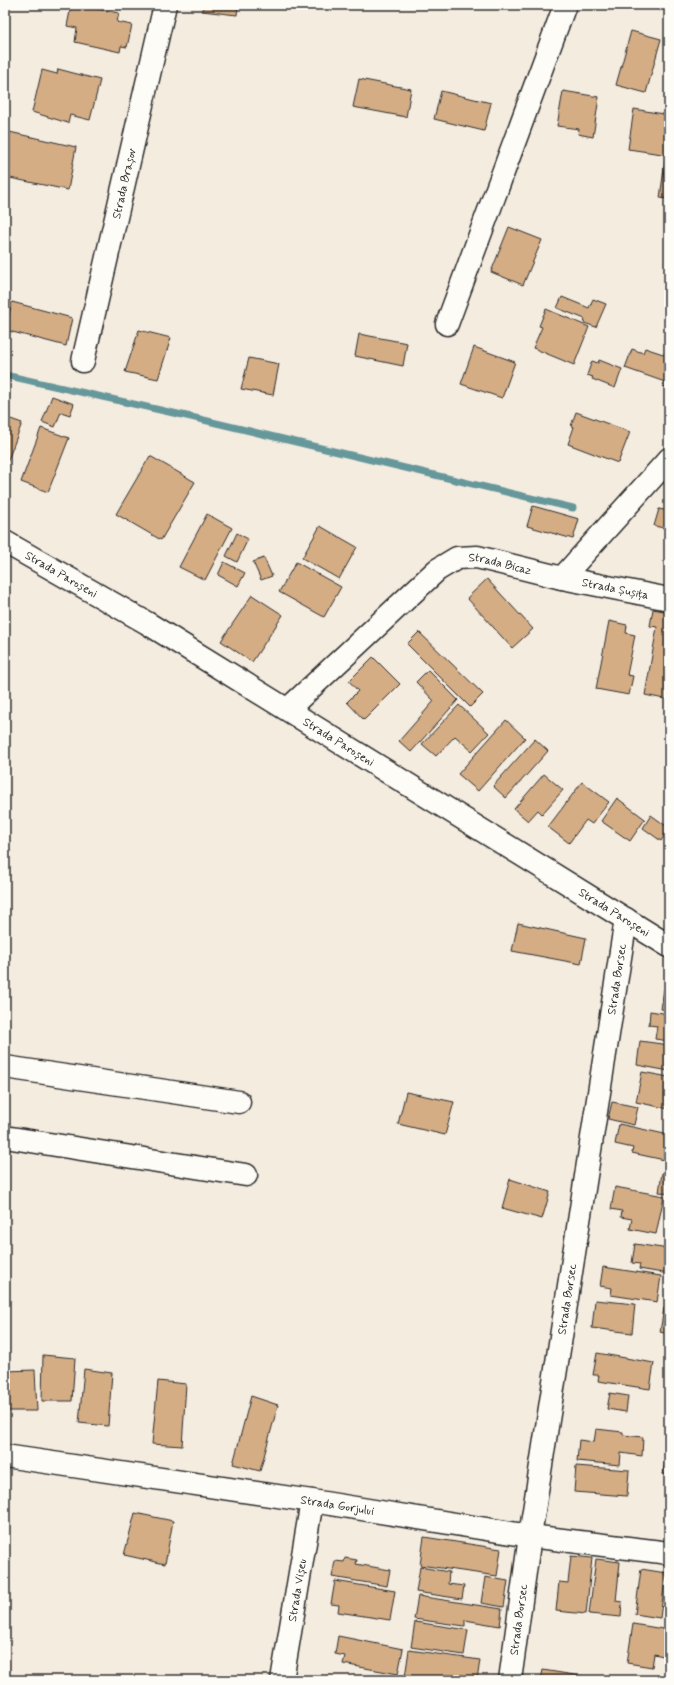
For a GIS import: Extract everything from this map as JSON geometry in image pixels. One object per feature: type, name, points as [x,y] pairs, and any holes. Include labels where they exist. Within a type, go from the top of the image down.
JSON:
[{"type":"street","name":"Strada Brașov","points":[[83,361],[165,5]]},
{"type":"street","points":[[447,324],[565,5]]},
{"type":"street","points":[[562,578],[669,459]]},
{"type":"street","name":"Strada Paroșeni","points":[[5,542],[147,623],[669,946]]},
{"type":"street","name":"Strada Bicaz","points":[[288,709],[437,570],[456,558],[476,557],[562,578]]},
{"type":"street","name":"Strada Șușița","points":[[562,578],[669,600]]},
{"type":"street","name":"Strada Borsec","points":[[510,1680],[530,1536],[626,919]]},
{"type":"street","points":[[5,1067],[239,1102]]},
{"type":"street","points":[[5,1137],[246,1175]]},
{"type":"street","name":"Strada Gorjului","points":[[5,1456],[312,1500],[530,1536],[669,1553]]},
{"type":"street","name":"Strada Vișeu","points":[[282,1680],[312,1500]]},
{"type":"building","points":[[203,5],[238,5],[237,15],[202,11]]},
{"type":"building","points":[[71,6],[82,8],[82,6],[119,13],[117,22],[132,25],[127,47],[121,46],[120,52],[75,42],[77,28],[67,26]]},
{"type":"building","points":[[631,31],[661,39],[646,93],[616,85]]},
{"type":"building","points":[[58,69],[100,80],[90,120],[70,115],[68,123],[32,112],[42,70],[57,74]]},
{"type":"building","points":[[359,79],[411,89],[406,117],[353,107]]},
{"type":"building","points":[[441,91],[491,103],[484,131],[434,119]]},
{"type":"building","points":[[563,91],[599,97],[593,137],[578,134],[579,129],[557,126]]},
{"type":"building","points":[[634,109],[669,115],[669,155],[628,149]]},
{"type":"building","points":[[5,131],[76,147],[68,190],[5,177]]},
{"type":"building","points":[[665,161],[669,162],[669,199],[660,198]]},
{"type":"building","points":[[509,227],[542,240],[523,285],[491,272]]},
{"type":"building","points":[[562,297],[589,308],[593,299],[606,304],[596,327],[584,323],[585,319],[557,308]]},
{"type":"building","points":[[12,302],[72,318],[66,346],[5,330]]},
{"type":"building","points":[[546,309],[589,327],[574,365],[533,348],[542,327],[539,326]]},
{"type":"building","points":[[139,330],[171,338],[158,379],[125,372]]},
{"type":"building","points":[[359,334],[407,343],[403,366],[355,356]]},
{"type":"building","points":[[474,347],[515,362],[502,398],[461,384]]},
{"type":"building","points":[[645,348],[669,356],[669,388],[663,386],[665,382],[625,368],[632,349],[643,353]]},
{"type":"building","points":[[249,358],[279,364],[273,395],[241,389]]},
{"type":"building","points":[[599,360],[622,369],[615,388],[592,379],[593,377],[587,375],[592,361],[598,363]]},
{"type":"building","points":[[52,396],[74,404],[70,415],[61,412],[55,427],[42,422]]},
{"type":"building","points":[[576,412],[630,432],[618,463],[568,444],[574,427],[571,426]]},
{"type":"building","points":[[5,417],[22,423],[5,468]]},
{"type":"building","points":[[41,428],[69,438],[48,492],[21,482]]},
{"type":"building","points":[[150,456],[195,482],[161,540],[116,514]]},
{"type":"building","points":[[533,506],[579,519],[573,539],[527,526]]},
{"type":"building","points":[[659,509],[669,511],[669,529],[654,526]]},
{"type":"building","points":[[207,514],[232,528],[205,580],[179,567]]},
{"type":"building","points":[[320,526],[357,547],[339,579],[302,558]]},
{"type":"building","points":[[237,533],[248,539],[237,562],[226,556]]},
{"type":"building","points":[[264,558],[272,576],[261,580],[253,562]]},
{"type":"building","points":[[224,562],[245,573],[238,586],[218,575]]},
{"type":"building","points":[[296,562],[341,587],[324,617],[279,592]]},
{"type":"building","points":[[487,579],[533,629],[512,648],[467,598]]},
{"type":"building","points":[[252,595],[283,615],[252,662],[221,641]]},
{"type":"building","points":[[653,609],[669,612],[669,700],[645,695],[657,627],[650,626]]},
{"type":"building","points":[[609,621],[627,625],[626,633],[635,635],[627,675],[633,676],[629,695],[596,689]]},
{"type":"building","points":[[419,632],[483,694],[470,707],[407,644]]},
{"type":"building","points":[[373,657],[400,684],[364,720],[347,702],[358,691],[349,681]]},
{"type":"building","points":[[428,670],[458,700],[411,752],[399,741],[434,701],[416,682]]},
{"type":"building","points":[[459,705],[489,733],[472,751],[455,736],[436,756],[422,744]]},
{"type":"building","points":[[506,720],[525,738],[478,791],[458,774]]},
{"type":"building","points":[[535,739],[548,751],[506,798],[493,786]]},
{"type":"building","points":[[544,774],[563,790],[542,814],[538,810],[528,821],[514,809]]},
{"type":"building","points":[[582,782],[609,802],[592,824],[586,820],[569,843],[548,827]]},
{"type":"building","points":[[617,798],[645,819],[630,841],[601,821]]},
{"type":"building","points":[[651,815],[669,828],[661,841],[643,828]]},
{"type":"building","points":[[518,923],[586,938],[581,964],[512,951]]},
{"type":"building","points":[[664,989],[669,990],[669,1010],[661,1009]]},
{"type":"building","points":[[650,1011],[669,1014],[669,1041],[655,1039],[657,1026],[649,1025]]},
{"type":"building","points":[[640,1041],[669,1045],[669,1071],[637,1065]]},
{"type":"building","points":[[642,1072],[669,1077],[669,1109],[636,1102]]},
{"type":"building","points":[[406,1092],[454,1102],[445,1135],[398,1124]]},
{"type":"building","points":[[612,1102],[638,1107],[634,1125],[608,1119]]},
{"type":"building","points":[[619,1124],[669,1135],[669,1161],[632,1153],[633,1148],[615,1144]]},
{"type":"building","points":[[662,1173],[669,1174],[669,1193],[659,1192]]},
{"type":"building","points":[[510,1179],[550,1192],[542,1219],[502,1208]]},
{"type":"building","points":[[615,1187],[664,1196],[656,1234],[630,1229],[632,1219],[621,1217],[622,1211],[611,1209]]},
{"type":"building","points":[[635,1244],[669,1249],[669,1274],[639,1269],[640,1264],[632,1263]]},
{"type":"building","points":[[603,1267],[661,1276],[657,1302],[611,1295],[612,1288],[600,1286]]},
{"type":"building","points":[[595,1300],[635,1304],[632,1333],[592,1328]]},
{"type":"building","points":[[664,1308],[669,1309],[669,1334],[660,1332]]},
{"type":"building","points":[[597,1353],[654,1363],[650,1389],[598,1381],[599,1375],[593,1375]]},
{"type":"building","points":[[43,1355],[75,1358],[72,1401],[42,1401]]},
{"type":"building","points":[[84,1369],[112,1373],[108,1426],[79,1423]]},
{"type":"building","points":[[35,1370],[37,1411],[5,1411],[5,1371]]},
{"type":"building","points":[[158,1381],[186,1384],[182,1446],[152,1444]]},
{"type":"building","points":[[610,1393],[628,1396],[626,1412],[607,1409]]},
{"type":"building","points":[[251,1396],[278,1405],[260,1471],[233,1464]]},
{"type":"building","points":[[596,1429],[623,1432],[623,1435],[643,1437],[642,1456],[621,1453],[620,1465],[577,1461],[579,1440],[594,1442]]},
{"type":"building","points":[[665,1460],[669,1461],[669,1475],[663,1474]]},
{"type":"building","points":[[576,1466],[629,1470],[627,1496],[574,1492]]},
{"type":"building","points":[[135,1513],[173,1521],[165,1564],[124,1555]]},
{"type":"building","points":[[424,1537],[501,1549],[497,1576],[420,1565]]},
{"type":"building","points":[[571,1556],[592,1558],[586,1614],[556,1611],[559,1582],[568,1583]]},
{"type":"building","points":[[345,1558],[357,1560],[356,1564],[390,1570],[387,1586],[332,1577],[335,1561],[344,1562]]},
{"type":"building","points":[[596,1559],[620,1562],[616,1601],[622,1602],[621,1617],[589,1614]]},
{"type":"building","points":[[420,1567],[449,1572],[448,1584],[464,1586],[462,1599],[416,1592]]},
{"type":"building","points":[[641,1569],[666,1573],[660,1618],[635,1614]]},
{"type":"building","points":[[485,1577],[508,1581],[504,1607],[481,1603]]},
{"type":"building","points":[[335,1581],[395,1591],[390,1620],[338,1612],[339,1605],[331,1604]]},
{"type":"building","points":[[418,1596],[502,1609],[500,1626],[465,1620],[465,1626],[414,1619]]},
{"type":"building","points":[[415,1622],[468,1630],[464,1655],[411,1647]]},
{"type":"building","points":[[633,1624],[669,1630],[668,1657],[654,1654],[652,1667],[627,1663]]},
{"type":"building","points":[[338,1636],[403,1649],[398,1674],[343,1664],[345,1656],[335,1654]]},
{"type":"building","points":[[409,1650],[480,1660],[477,1680],[425,1680],[405,1677]]},
{"type":"building","points":[[543,1670],[599,1679],[541,1680]]},
{"type":"waterway","points":[[5,375],[191,417],[573,508]]}]
